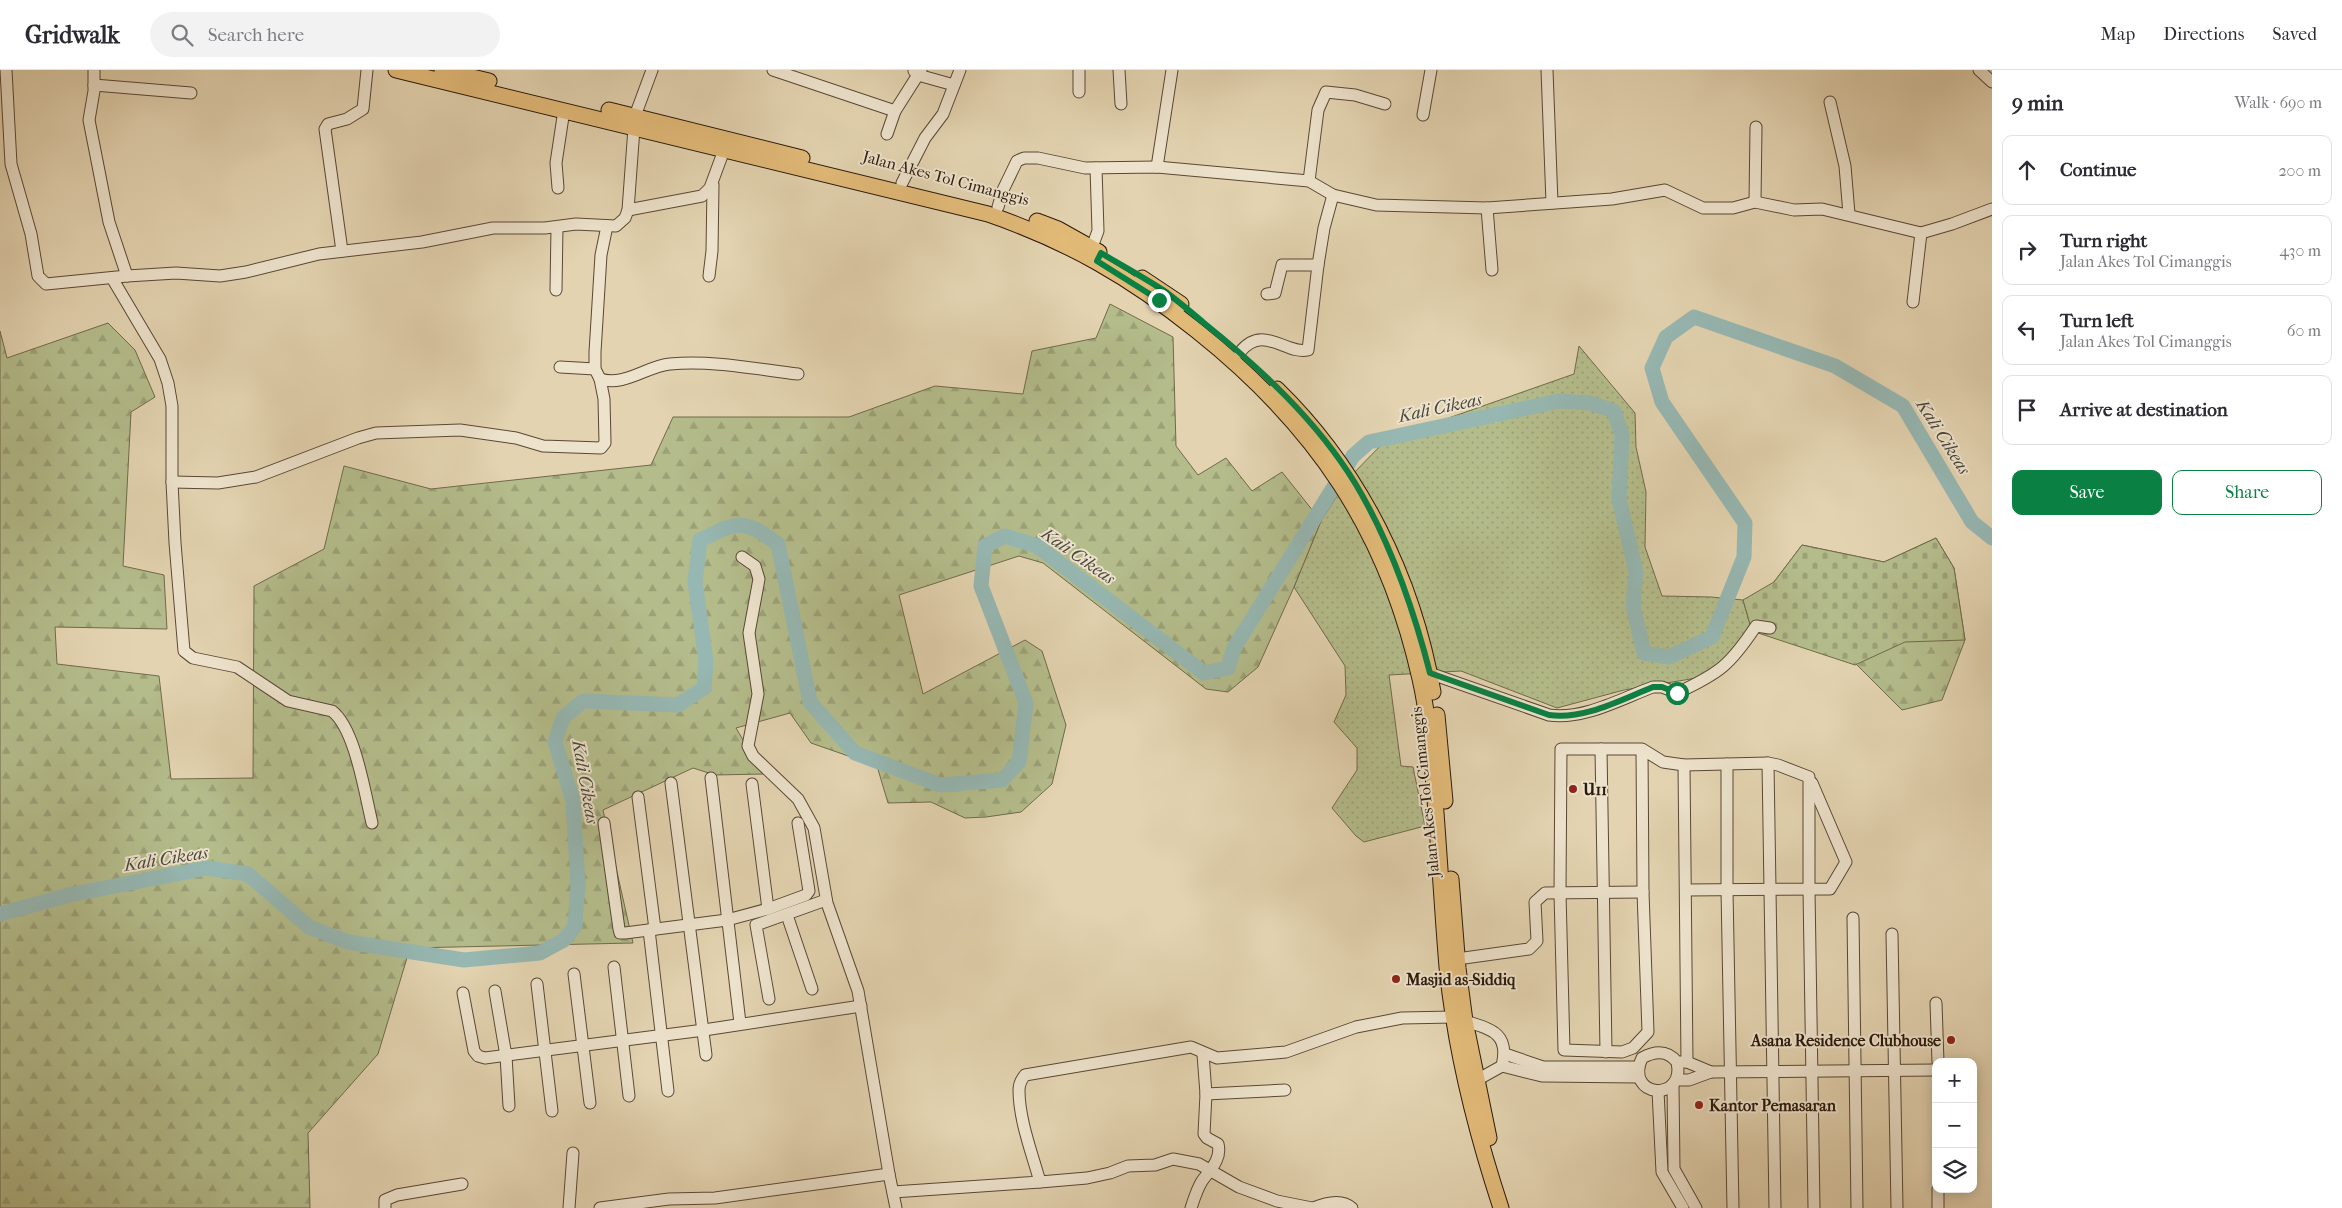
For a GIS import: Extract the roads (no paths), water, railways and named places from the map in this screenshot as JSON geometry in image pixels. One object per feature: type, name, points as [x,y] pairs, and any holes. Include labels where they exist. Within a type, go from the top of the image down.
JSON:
[{"type":"main road","name":"Jalan Akes Tol Cimanggis","points":[[396,70],[564,110],[634,122],[902,183],[998,207],[1058,229],[1164,291],[1240,352],[1293,404],[1317,439]]},
{"type":"main road","name":"Jalan Akes Tol Cimanggis","points":[[442,70],[634,122],[724,150],[988,214],[1036,230],[1097,253],[1233,359],[1317,439],[1354,481],[1365,513],[1386,544],[1406,594],[1430,673],[1440,737],[1454,965]]},
{"type":"main road","points":[[1365,513],[1396,597],[1420,679],[1429,736],[1465,1086],[1480,1144],[1509,1208]]},
{"type":"main road","points":[[1459,1019],[1509,1208]]},
{"type":"street","points":[[6,70],[11,164],[31,234],[38,276],[42,281],[50,284],[176,273],[231,275],[313,255],[422,242],[493,228],[557,227],[576,224],[607,226],[620,224],[626,218],[628,210],[634,122],[652,70]]},
{"type":"street","points":[[94,70],[89,120],[109,222],[126,276]]},
{"type":"street","points":[[342,251],[325,129],[328,124],[348,119],[363,109],[367,70]]},
{"type":"street","points":[[773,70],[800,74],[895,111]]},
{"type":"street","points":[[902,183],[925,138],[943,114],[960,70]]},
{"type":"street","points":[[1079,70],[1079,92]]},
{"type":"street","points":[[1119,70],[1121,104]]},
{"type":"street","points":[[1157,168],[1172,70]]},
{"type":"street","points":[[1423,115],[1431,70]]},
{"type":"street","points":[[1547,70],[1552,203]]},
{"type":"street","points":[[1979,70],[1992,82]]},
{"type":"street","points":[[887,134],[895,111],[917,72],[954,86]]},
{"type":"street","points":[[94,85],[192,93]]},
{"type":"street","points":[[1309,181],[1318,110],[1326,92],[1354,95],[1385,104]]},
{"type":"street","points":[[1830,102],[1845,166],[1849,214]]},
{"type":"street","points":[[558,188],[556,163],[564,110]]},
{"type":"street","points":[[1754,202],[1756,127]]},
{"type":"street","points":[[628,210],[698,197],[708,192],[724,150]]},
{"type":"street","points":[[998,207],[1003,190],[1018,161],[1024,158],[1038,158],[1085,168],[1157,168],[1309,181],[1333,195],[1376,205],[1486,208],[1612,199],[1665,190],[1703,208],[1734,208],[1754,202],[1794,210],[1822,209],[1849,214],[1921,233],[1992,209]]},
{"type":"street","points":[[1096,168],[1097,253]]},
{"type":"street","points":[[709,276],[712,251],[712,183]]},
{"type":"street","points":[[1240,352],[1247,344],[1257,340],[1285,345],[1303,351],[1308,350],[1318,265],[1324,228],[1333,195]]},
{"type":"street","points":[[1486,208],[1492,270]]},
{"type":"street","points":[[172,482],[218,483],[256,477],[358,438],[376,433],[460,430],[516,438],[542,446],[600,448],[605,443],[604,399],[598,374],[595,335],[601,263],[607,226]]},
{"type":"street","points":[[556,290],[557,227]]},
{"type":"street","points":[[1913,302],[1921,233]]},
{"type":"street","points":[[1267,294],[1276,293],[1282,265],[1318,265]]},
{"type":"street","points":[[112,278],[160,359],[165,372],[172,406],[172,482],[184,651],[193,658],[237,667],[288,700],[332,711],[338,715],[353,744],[372,823]]},
{"type":"street","points":[[560,367],[618,380],[667,364],[731,366],[798,374]]},
{"type":"street","points":[[742,557],[755,566],[759,579],[749,633],[758,694],[748,746],[753,756],[798,799],[814,828],[826,900],[858,991],[896,1208]]},
{"type":"street","points":[[1430,673],[1549,715],[1580,715],[1653,687],[1662,687],[1677,693],[1684,690],[1724,668],[1737,654],[1756,626],[1770,628]]},
{"type":"street","points":[[1642,749],[1643,892],[1648,1032],[1632,1048],[1622,1052],[1564,1050],[1560,893],[1561,749],[1642,749],[1663,762],[1684,765],[1778,765],[1809,777],[1846,862],[1830,888],[1809,890],[1686,890]]},
{"type":"street","points":[[1602,749],[1602,893],[1606,1052]]},
{"type":"street","points":[[1727,764],[1729,1072],[1733,1208]]},
{"type":"street","points":[[1768,764],[1774,1208]]},
{"type":"street","points":[[1684,765],[1686,890],[1682,1062],[1675,1082],[1674,1169],[1696,1208]]},
{"type":"street","points":[[1809,777],[1814,1208]]},
{"type":"street","points":[[711,778],[740,1023]]},
{"type":"street","points":[[671,783],[706,1055]]},
{"type":"street","points":[[752,784],[768,909]]},
{"type":"street","points":[[638,797],[668,1091]]},
{"type":"street","points":[[604,822],[618,929],[620,933],[625,934],[727,920],[768,909],[808,893],[798,823]]},
{"type":"street","points":[[1454,965],[1529,949],[1537,941],[1535,902],[1545,893],[1643,892]]},
{"type":"street","points":[[769,999],[756,925],[826,900]]},
{"type":"street","points":[[787,915],[812,989]]},
{"type":"street","points":[[1853,918],[1857,1208]]},
{"type":"street","points":[[1892,934],[1897,1208]]},
{"type":"street","points":[[614,967],[629,1096]]},
{"type":"street","points":[[574,974],[590,1102]]},
{"type":"street","points":[[537,984],[552,1111]]},
{"type":"street","points":[[496,991],[506,1056],[509,1106]]},
{"type":"street","points":[[463,993],[474,1051],[478,1056],[485,1058],[704,1030],[861,1006]]},
{"type":"street","points":[[1936,1003],[1938,1058]]},
{"type":"street","points":[[1040,1182],[1025,1129],[1019,1091],[1019,1085],[1025,1076],[1191,1047],[1217,1058],[1286,1052],[1356,1027],[1402,1018],[1459,1019],[1497,1032],[1501,1038],[1505,1054],[1502,1066],[1476,1081]]},
{"type":"street","points":[[1640,1040],[1649,1054]]},
{"type":"street","points":[[1711,1072],[1689,1080],[1675,1082],[1667,1089],[1658,1091],[1642,1083],[1638,1072],[1642,1058],[1649,1054],[1662,1052],[1682,1062],[1711,1072],[1932,1070]]},
{"type":"street","points":[[1191,1208],[1203,1181],[1212,1170],[1219,1147],[1204,1134],[1206,1094],[1204,1054]]},
{"type":"street","points":[[1505,1054],[1542,1067],[1638,1072]]},
{"type":"street","points":[[1502,1066],[1542,1076],[1638,1072]]},
{"type":"street","points":[[1206,1094],[1285,1090]]},
{"type":"street","points":[[1658,1091],[1662,1172],[1683,1208]]},
{"type":"street","points":[[569,1208],[573,1152]]},
{"type":"street","points":[[893,1192],[1087,1178],[1110,1173],[1128,1166],[1154,1165],[1172,1159],[1199,1164],[1239,1186],[1277,1202],[1313,1208],[1332,1202],[1347,1203],[1352,1208]]},
{"type":"street","points":[[1662,1172],[1674,1169]]},
{"type":"street","points":[[600,1208],[669,1198],[715,1198],[889,1174]]},
{"type":"street","points":[[385,1208],[385,1200],[397,1195],[462,1184]]},
{"type":"street","points":[[1938,1193],[1938,1208]]},
{"type":"waterway","name":"Kali Cikeas","points":[[0,914],[69,895],[207,868],[248,874],[309,927],[348,942],[464,960],[540,953],[564,940],[575,926],[578,884],[573,801],[555,742],[563,718],[583,701],[678,705],[704,688],[706,661],[695,582],[700,540],[733,526],[748,526],[778,544],[810,702],[855,753],[940,785],[1002,780],[1019,762],[1026,703],[981,586],[985,546],[1005,536],[1037,546],[1204,673],[1228,668],[1234,648],[1353,456],[1369,442],[1559,401],[1590,403],[1614,411],[1622,435],[1619,499],[1636,572],[1633,606],[1644,653],[1669,657],[1712,637],[1744,557],[1745,523],[1662,402],[1652,368],[1666,337],[1694,317],[1835,366],[1903,406],[1972,522],[1992,538]]},
{"type":"place","name":"U11","points":[[1573,789]]},
{"type":"place","name":"Masjid as-Siddiq","points":[[1396,979]]},
{"type":"place","name":"Asana Residence Clubhouse","points":[[1951,1040]]},
{"type":"place","name":"Kantor Pemasaran","points":[[1699,1105]]}]
